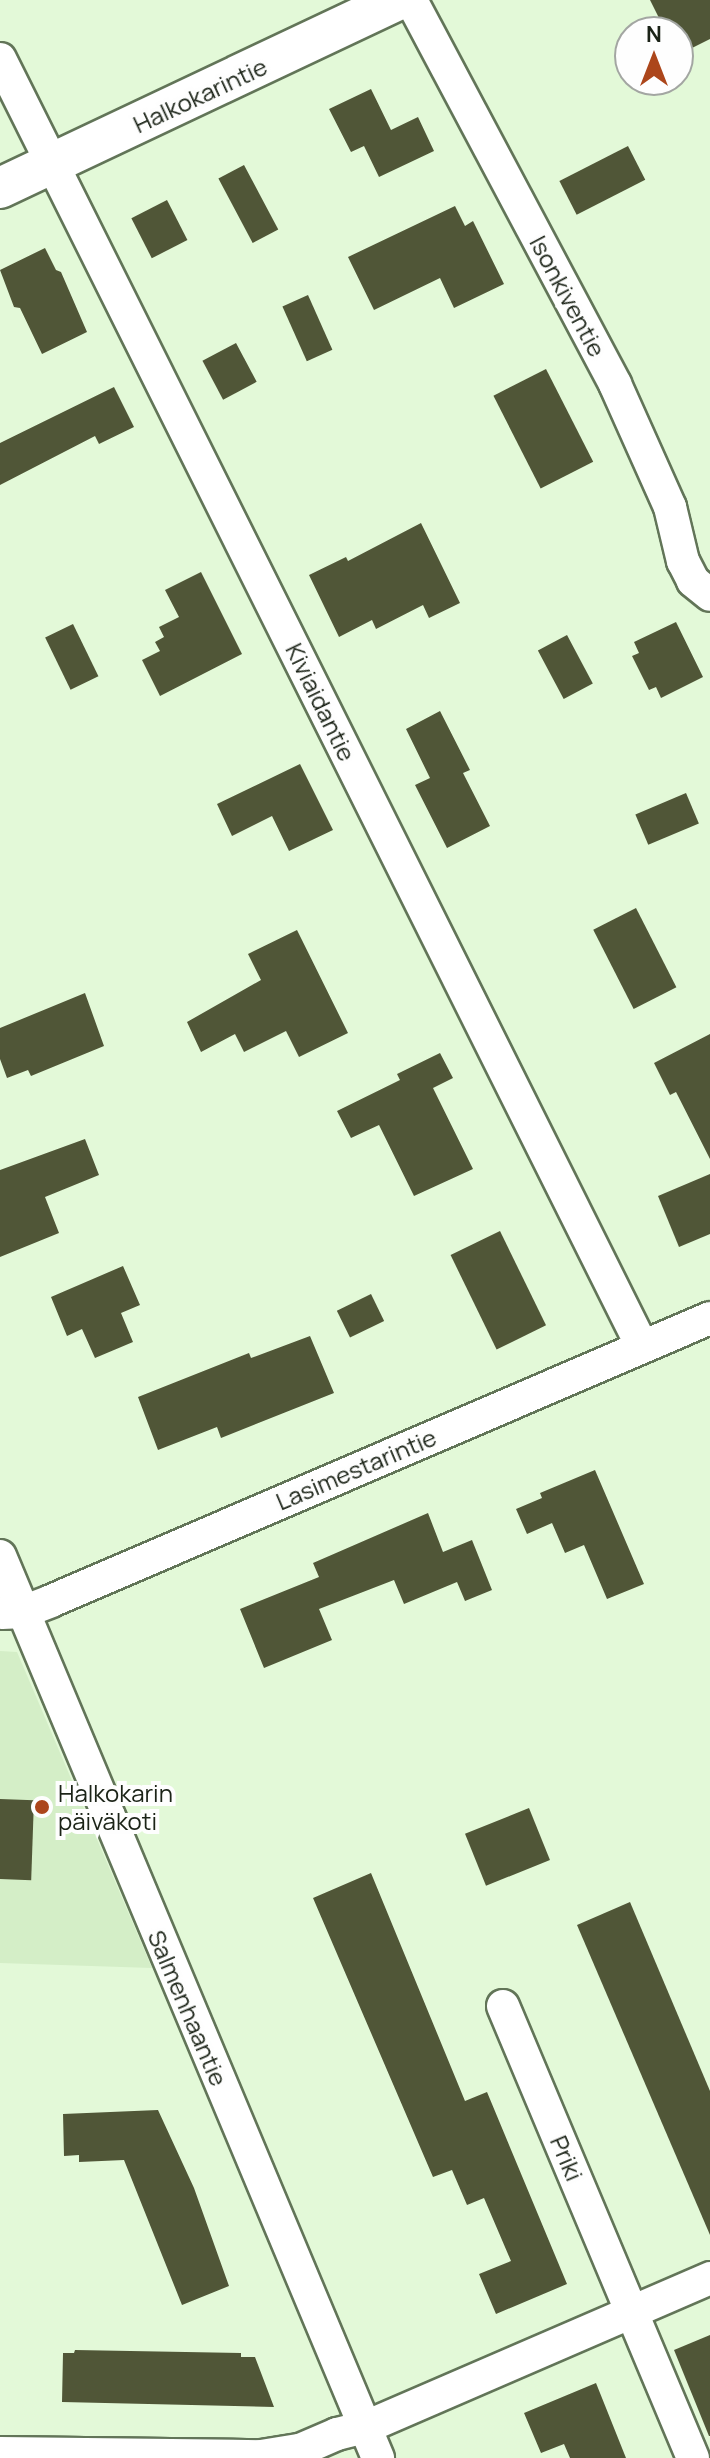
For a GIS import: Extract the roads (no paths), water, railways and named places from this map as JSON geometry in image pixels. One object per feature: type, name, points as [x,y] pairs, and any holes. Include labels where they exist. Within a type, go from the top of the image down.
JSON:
[{"type":"street","name":"Halkokarintie","points":[[0,188],[398,0]]},
{"type":"street","name":"Isonkiventie","points":[[411,0],[615,384],[670,507],[683,561],[693,581],[710,595]]},
{"type":"street","name":"Kiviaidantie","points":[[0,59],[642,1346]]},
{"type":"street","name":"Lasimestarintie","points":[[12,1612],[710,1318]]},
{"type":"street","name":"Salmenhaantie","points":[[0,1556],[12,1612],[378,2458]]},
{"type":"street","name":"Priki","points":[[503,2006],[693,2458]]},
{"type":"street","points":[[0,2453],[261,2456],[300,2450],[337,2434],[366,2427],[710,2278]]},
{"type":"place","name":"Halkokarin päiväkoti","points":[[42,1807]]}]
